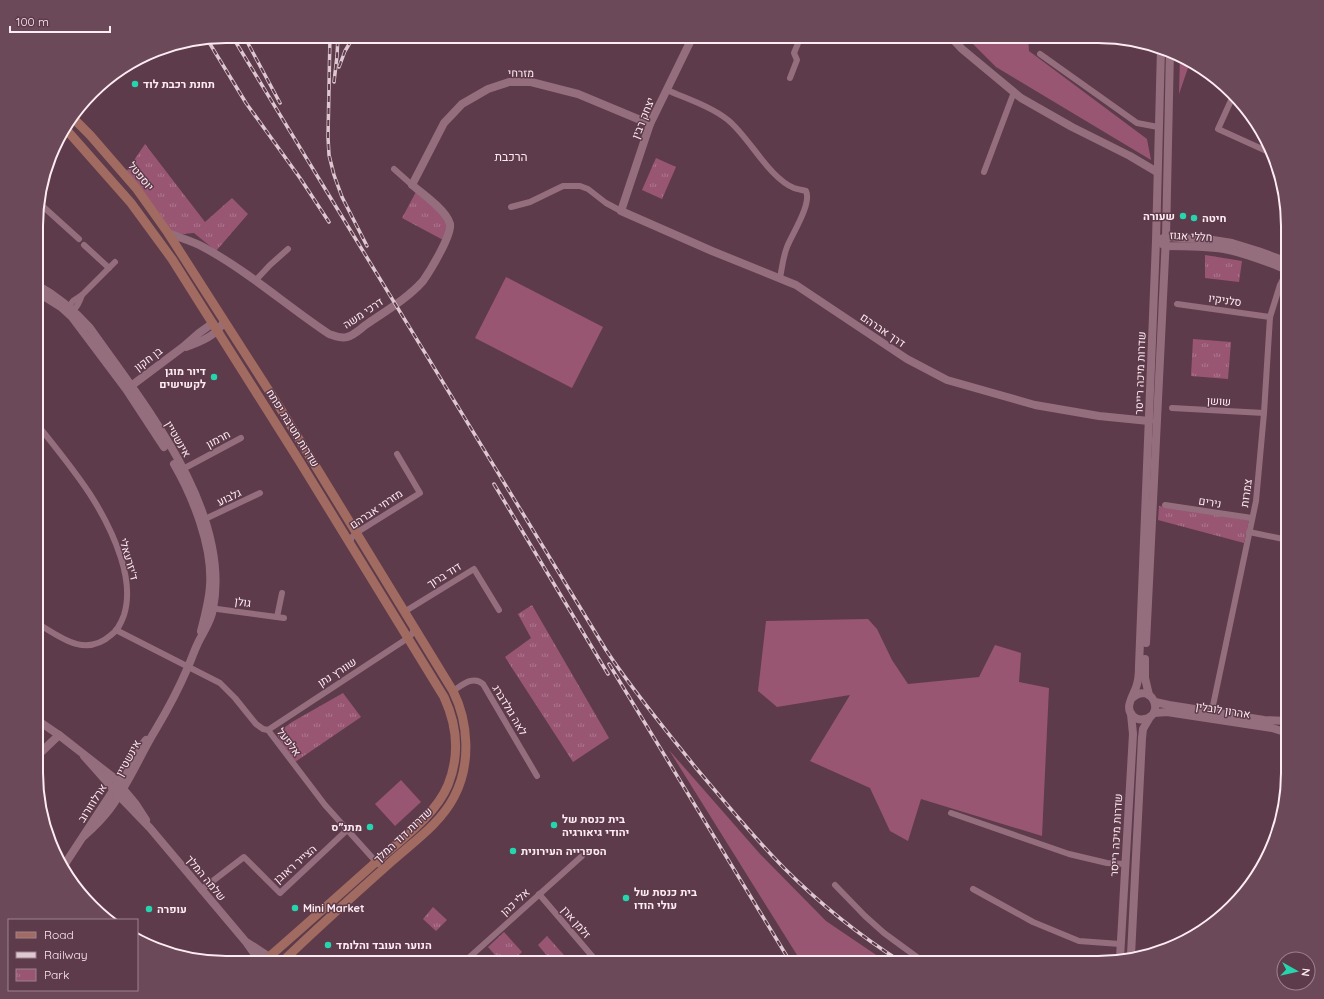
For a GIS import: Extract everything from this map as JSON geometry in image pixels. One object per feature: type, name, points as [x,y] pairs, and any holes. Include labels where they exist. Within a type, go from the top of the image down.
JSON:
[{"type":"main road","name":"יוספטל","points":[[76,121],[132,183],[168,232],[182,255]]},
{"type":"main road","name":"שדרות חטיבת יפתח","points":[[68,132],[130,203],[172,259],[216,327],[408,638]]},
{"type":"main road","name":"שדרות חטיבת יפתח","points":[[182,255],[277,403],[414,628]]},
{"type":"main road","name":"שדרות דוד המלך","points":[[288,956],[435,822],[448,807],[458,788],[464,768],[466,742],[460,707],[453,691],[414,628]]},
{"type":"main road","name":"שדרות דוד המלך","points":[[272,956],[422,820],[434,807],[448,785],[456,745],[455,732],[449,707],[444,696],[408,638]]},
{"type":"main road","points":[[292,956],[293,951]]},
{"type":"street","name":"יצחק רבין","points":[[621,211],[650,124],[690,43]]},
{"type":"street","points":[[790,78],[797,60],[794,53],[798,43]]},
{"type":"street","points":[[956,43],[962,50],[1021,98],[1157,172]]},
{"type":"street","points":[[1040,54],[1137,123],[1158,127]]},
{"type":"street","name":"שדרות מיכה רייסר","points":[[1132,698],[1138,684],[1139,666],[1156,241],[1161,54]]},
{"type":"street","name":"שדרות מיכה רייסר","points":[[1152,698],[1145,678],[1144,665],[1166,242],[1170,58]]},
{"type":"street","name":"מזרחי","points":[[412,185],[444,123],[462,104],[488,89],[509,82],[531,82],[578,94],[650,124]]},
{"type":"street","points":[[667,90],[718,113],[728,120],[738,129],[781,180],[793,188],[806,191],[807,195],[803,214],[786,248],[780,278]]},
{"type":"street","points":[[984,172],[1014,92]]},
{"type":"street","points":[[1231,100],[1218,129],[1264,150]]},
{"type":"street","points":[[394,168],[412,185]]},
{"type":"street","name":"דרכי משה","points":[[168,232],[205,248],[256,281],[329,334],[341,338],[352,335],[400,301],[419,284],[434,262],[449,233],[450,223],[445,214],[412,185]]},
{"type":"street","points":[[511,207],[542,197],[563,186],[580,186],[588,189],[606,203],[621,211]]},
{"type":"street","points":[[44,208],[79,240]]},
{"type":"street","name":"דרך אברהם","points":[[621,211],[796,285],[907,359],[947,380],[1035,405],[1099,416],[1149,421]]},
{"type":"street","name":"חללי אגוז","points":[[1156,241],[1222,249],[1281,266]]},
{"type":"street","points":[[182,255],[183,244],[185,242],[192,242]]},
{"type":"street","points":[[84,245],[109,268]]},
{"type":"street","points":[[256,281],[270,265],[288,249]]},
{"type":"street","points":[[70,310],[77,298],[82,295],[115,262]]},
{"type":"street","name":"צמרות","points":[[1211,715],[1256,501],[1264,414],[1270,317],[1281,284]]},
{"type":"street","name":"אינשטיין","points":[[43,289],[70,310],[84,332],[154,419],[183,469],[205,519],[215,560],[216,581],[210,608]]},
{"type":"street","name":"אינשטיין","points":[[43,295],[70,310]]},
{"type":"street","name":"סלניקיו","points":[[1177,304],[1270,317]]},
{"type":"street","name":"בן חקון","points":[[129,388],[184,348],[194,337],[216,327],[224,321]]},
{"type":"street","name":"אינשטיין","points":[[119,789],[155,730],[178,688],[200,639],[211,620],[210,570],[205,536],[177,469],[129,388]]},
{"type":"street","name":"שושן","points":[[1172,408],[1264,414]]},
{"type":"street","name":"ד'יזרעאלי","points":[[43,432],[81,480],[96,503],[116,544],[127,581],[128,594],[126,608],[121,622],[116,630]]},
{"type":"street","name":"חרמון","points":[[183,469],[242,438]]},
{"type":"street","name":"מזרחי אברהם","points":[[349,544],[352,537],[356,533],[420,493],[397,454]]},
{"type":"street","name":"גלבוע","points":[[205,519],[260,493]]},
{"type":"street","name":"נירים","points":[[1165,505],[1252,518]]},
{"type":"street","points":[[1249,532],[1281,539]]},
{"type":"street","name":"דוד ברוך","points":[[404,612],[474,569],[499,610]]},
{"type":"street","points":[[277,617],[282,593]]},
{"type":"street","name":"גולן","points":[[210,608],[284,618]]},
{"type":"street","points":[[43,627],[64,639],[84,646],[96,643],[110,636],[116,630]]},
{"type":"street","name":"שוורץ נתן","points":[[268,730],[408,638],[412,634],[414,628]]},
{"type":"street","name":"אלפעל","points":[[116,630],[220,683],[235,698],[256,724],[263,729],[268,730],[325,805],[375,862],[379,866],[385,868]]},
{"type":"street","name":"לאה גולדברג","points":[[453,691],[473,679],[479,680],[483,684],[538,776]]},
{"type":"street","points":[[1142,693],[1152,698],[1155,709],[1152,715],[1146,719],[1138,719],[1131,714],[1129,706],[1135,695],[1142,693]]},
{"type":"street","name":"אהרון לובלין","points":[[1152,698],[1211,715],[1281,731]]},
{"type":"street","name":"אהרון לובלין","points":[[1152,715],[1168,712],[1281,721]]},
{"type":"street","name":"שדרות מיכה רייסר","points":[[1120,954],[1133,734],[1131,714]]},
{"type":"street","name":"שדרות מיכה רייסר","points":[[1131,952],[1142,738],[1144,729],[1152,715]]},
{"type":"street","name":"שלמה המלך","points":[[43,724],[59,735],[84,756],[135,803],[150,828],[201,890],[246,942],[260,950],[263,956]]},
{"type":"street","points":[[43,750],[59,735]]},
{"type":"street","name":"ארלוזורוב","points":[[66,863],[84,836],[106,814],[119,789]]},
{"type":"street","points":[[951,813],[1069,854],[1107,863],[1125,864]]},
{"type":"street","name":"הצייר ראובן","points":[[201,890],[244,857],[280,893],[347,830]]},
{"type":"street","name":"אלי כהן","points":[[471,956],[582,856]]},
{"type":"street","points":[[835,885],[884,933],[915,956]]},
{"type":"street","points":[[973,889],[1033,922],[1079,941],[1120,944]]},
{"type":"street","name":"זלמן ארן","points":[[539,894],[592,956]]},
{"type":"green space","points":[[972,43],[1028,43],[1029,51],[1147,139],[1151,160],[996,67]]},
{"type":"green space","points":[[1180,62],[1189,66],[1179,94]]},
{"type":"green space","points":[[145,144],[205,222],[232,198],[248,214],[216,251],[194,233],[182,234],[172,232],[126,172]]},
{"type":"green space","points":[[656,158],[676,167],[662,199],[642,190]]},
{"type":"green space","points":[[417,190],[448,219],[445,241],[402,218]]},
{"type":"green space","points":[[1205,255],[1242,261],[1239,282],[1205,278]]},
{"type":"green space","points":[[506,277],[603,327],[572,388],[475,338]]},
{"type":"green space","points":[[1193,339],[1231,342],[1228,379],[1191,376]]},
{"type":"green space","points":[[1159,506],[1249,520],[1244,543],[1158,520]]},
{"type":"green space","points":[[532,605],[609,738],[573,762],[505,657],[531,638],[518,614]]},
{"type":"green space","points":[[868,619],[877,629],[892,660],[908,684],[979,677],[995,645],[1021,653],[1019,682],[1049,688],[1042,836],[921,799],[908,841],[890,831],[870,788],[810,761],[850,695],[777,707],[758,691],[766,621]]},
{"type":"green space","points":[[343,693],[361,717],[295,762],[280,741],[277,733],[292,722]]},
{"type":"green space","points":[[669,750],[760,854],[826,921],[878,956],[798,956]]},
{"type":"green space","points":[[401,780],[421,802],[395,826],[375,804]]},
{"type":"green space","points":[[433,907],[447,920],[436,931],[423,919]]},
{"type":"green space","points":[[504,932],[522,952],[518,956],[496,956],[488,947]]},
{"type":"green space","points":[[547,936],[565,956],[547,956],[538,945]]},
{"type":"railway","points":[[236,43],[606,650],[627,680],[696,768],[750,832],[784,868],[841,919],[892,956]]},
{"type":"railway","points":[[248,43],[280,103]]},
{"type":"railway","points":[[330,43],[329,155],[342,197],[367,246]]},
{"type":"railway","points":[[334,82],[338,43]]},
{"type":"railway","points":[[339,67],[350,43]]},
{"type":"railway","points":[[210,44],[246,103],[300,178],[329,222]]},
{"type":"railway","points":[[494,484],[608,674]]},
{"type":"railway","points":[[609,664],[787,956]]},
{"type":"place","name":"תחנת רכבת לוד","points":[[135,84]]},
{"type":"place","name":"שעורה","points":[[1183,216]]},
{"type":"place","name":"חיטה","points":[[1194,218]]},
{"type":"place","name":"דיור מוגן לקשישים","points":[[214,377]]},
{"type":"place","name":"בית כנסת של יהודי גיאורגיה","points":[[554,825]]},
{"type":"place","name":"מתנ״ס","points":[[370,827]]},
{"type":"place","name":"הספרייה העירונית","points":[[513,851]]},
{"type":"place","name":"בית כנסת של עולי הודו","points":[[626,898]]},
{"type":"place","name":"Mini Market","points":[[295,908]]},
{"type":"place","name":"עופרה","points":[[149,909]]},
{"type":"place","name":"הנוער העובד והלומד","points":[[328,945]]},
{"type":"district","name":"הרכבת","points":[[511,156]]}]
